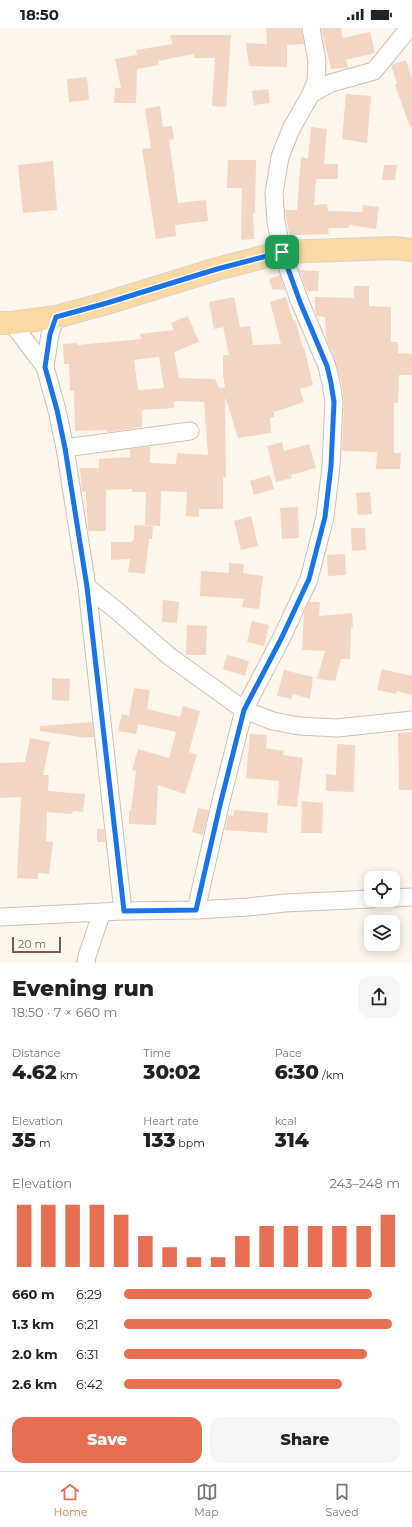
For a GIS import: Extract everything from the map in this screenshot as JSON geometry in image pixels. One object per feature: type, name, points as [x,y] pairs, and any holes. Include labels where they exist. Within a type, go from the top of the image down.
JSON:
[{"type":"main road","points":[[6,323],[56,317],[217,269],[282,252],[394,248],[412,250]]},
{"type":"street","points":[[196,910],[244,710],[282,637],[309,579],[325,517],[331,466],[334,402],[327,366],[300,302],[282,252],[276,222],[274,193],[280,157],[291,129],[311,94],[316,81],[317,61],[311,28]]},
{"type":"street","points":[[311,94],[331,83],[374,71],[409,28]]},
{"type":"street","points":[[56,317],[50,334],[45,367],[57,410],[65,448],[87,587],[124,911]]},
{"type":"street","points":[[6,323],[45,367]]},
{"type":"street","points":[[65,448],[190,431]]},
{"type":"street","points":[[87,587],[169,656],[244,710],[273,721],[299,726],[337,728],[412,720]]},
{"type":"street","points":[[400,898],[412,897]]},
{"type":"street","points":[[0,917],[124,911],[196,910],[248,907],[286,902],[364,899]]},
{"type":"street","points":[[86,963],[102,912]]},
{"type":"building","points":[[266,28],[301,28],[304,44],[287,45],[287,67],[249,66],[246,43],[267,44]]},
{"type":"building","points":[[321,28],[341,28],[343,38],[370,32],[375,53],[346,60],[348,68],[331,69]]},
{"type":"building","points":[[170,35],[231,35],[226,107],[212,106],[215,58],[194,58],[194,54],[158,61],[159,65],[137,69],[136,103],[114,103],[115,88],[121,88],[115,59],[137,55],[136,50],[173,44]]},
{"type":"building","points":[[406,60],[412,79],[412,126],[410,127],[395,85],[397,84],[391,65]]},
{"type":"building","points":[[87,77],[89,100],[69,102],[67,79]]},
{"type":"building","points":[[268,89],[270,103],[254,105],[252,91]]},
{"type":"building","points":[[346,94],[371,96],[367,143],[342,139]]},
{"type":"building","points":[[160,106],[163,127],[172,126],[174,139],[169,140],[178,203],[206,200],[208,221],[175,225],[176,236],[156,239],[142,149],[151,148],[145,109]]},
{"type":"building","points":[[311,127],[327,129],[324,164],[338,164],[338,179],[316,179],[314,205],[327,204],[328,211],[362,212],[363,205],[379,207],[376,229],[349,225],[349,228],[328,228],[329,234],[295,235],[295,239],[290,239],[285,210],[297,210],[301,157],[308,159]]},
{"type":"building","points":[[228,160],[256,160],[255,213],[253,213],[254,239],[241,240],[242,188],[227,188]]},
{"type":"building","points":[[53,161],[57,210],[23,213],[18,165]]},
{"type":"building","points":[[384,165],[397,165],[395,180],[382,180]]},
{"type":"building","points":[[299,270],[319,271],[318,291],[307,291]]},
{"type":"building","points":[[280,275],[285,290],[272,289],[269,279]]},
{"type":"building","points":[[354,286],[369,286],[369,306],[391,307],[391,342],[398,342],[398,353],[412,354],[412,375],[399,375],[398,403],[394,403],[394,453],[401,453],[400,469],[376,469],[377,452],[342,451],[344,402],[342,386],[336,362],[326,337],[325,317],[317,316],[315,311],[315,297],[354,298]]},
{"type":"building","points":[[234,297],[240,327],[250,326],[253,345],[281,344],[270,302],[286,297],[293,320],[295,320],[303,348],[304,347],[313,385],[300,389],[304,402],[274,412],[274,417],[270,418],[271,433],[238,438],[225,399],[226,477],[223,477],[223,509],[199,509],[199,517],[186,516],[187,492],[161,491],[160,526],[145,525],[146,492],[132,492],[132,489],[106,490],[106,531],[88,531],[86,491],[82,492],[80,468],[99,468],[99,459],[130,457],[130,449],[145,447],[150,447],[150,463],[176,464],[177,453],[208,455],[204,402],[174,401],[174,408],[142,410],[142,427],[109,432],[107,432],[107,430],[75,431],[74,391],[70,391],[69,364],[64,364],[63,344],[77,343],[78,345],[141,339],[140,334],[174,330],[171,323],[188,316],[199,342],[174,352],[179,378],[215,379],[219,388],[225,387],[223,355],[229,355],[223,327],[214,329],[209,302]],"holes":[[[159,357],[164,388],[138,390],[134,360]]]},
{"type":"building","points":[[282,442],[284,451],[309,444],[316,468],[291,475],[292,478],[276,482],[267,446]]},
{"type":"building","points":[[270,475],[274,489],[254,495],[250,481]]},
{"type":"building","points":[[370,492],[372,514],[358,515],[356,493]]},
{"type":"building","points":[[298,507],[299,538],[282,539],[280,508]]},
{"type":"building","points":[[251,516],[258,546],[241,550],[234,521]]},
{"type":"building","points":[[134,525],[153,526],[152,539],[149,539],[145,574],[128,572],[130,559],[111,560],[111,542],[132,542],[132,540],[134,540]]},
{"type":"building","points":[[351,528],[365,528],[366,550],[352,551]]},
{"type":"building","points":[[345,554],[346,575],[328,576],[327,555]]},
{"type":"building","points":[[229,563],[244,564],[243,573],[263,576],[259,609],[242,607],[244,599],[200,596],[201,571],[229,573]]},
{"type":"building","points":[[163,600],[179,602],[177,623],[162,622]]},
{"type":"building","points":[[309,602],[320,602],[319,616],[352,613],[353,628],[351,628],[350,659],[341,659],[335,681],[317,679],[325,651],[302,650],[304,614]]},
{"type":"building","points":[[252,621],[269,625],[264,646],[247,642]]},
{"type":"building","points":[[187,625],[207,626],[206,655],[186,655]]},
{"type":"building","points":[[227,655],[249,661],[245,676],[223,669]]},
{"type":"building","points":[[382,669],[412,676],[412,695],[397,691],[396,694],[377,690]]},
{"type":"building","points":[[284,670],[313,677],[310,699],[293,694],[291,699],[277,696]]},
{"type":"building","points":[[52,678],[70,679],[69,701],[52,700]]},
{"type":"building","points":[[134,688],[150,690],[147,709],[180,717],[183,706],[200,711],[189,752],[197,755],[185,794],[158,785],[156,825],[129,824],[129,810],[131,810],[136,771],[132,770],[138,749],[169,758],[176,732],[138,724],[136,734],[118,731],[122,714],[129,716]]},
{"type":"building","points":[[92,722],[94,737],[87,738],[40,731],[40,726]]},
{"type":"building","points":[[412,732],[412,790],[399,790],[398,733]]},
{"type":"building","points":[[250,734],[267,735],[266,748],[284,751],[283,755],[303,758],[297,807],[277,805],[279,781],[246,778]]},
{"type":"building","points":[[30,738],[50,742],[43,775],[49,775],[48,791],[85,794],[83,812],[73,811],[72,814],[47,812],[46,841],[53,842],[49,874],[38,873],[38,879],[17,878],[21,797],[0,798],[0,763],[25,762]]},
{"type":"building","points":[[337,744],[355,745],[354,792],[326,791],[326,774],[336,775]]},
{"type":"building","points":[[302,801],[323,803],[322,833],[301,833]]},
{"type":"building","points":[[198,808],[209,810],[203,835],[192,832]]},
{"type":"building","points":[[234,810],[268,813],[267,833],[225,830],[228,815],[233,816]]},
{"type":"building","points":[[97,829],[104,829],[105,842],[97,842]]},
{"type":"route","points":[[282,252],[300,302],[327,366],[334,402],[331,466],[325,517],[318,548],[309,579],[282,637],[244,710],[196,910],[124,911],[87,587],[65,448],[57,410],[45,367],[50,334],[56,317],[217,269],[282,252]]}]
